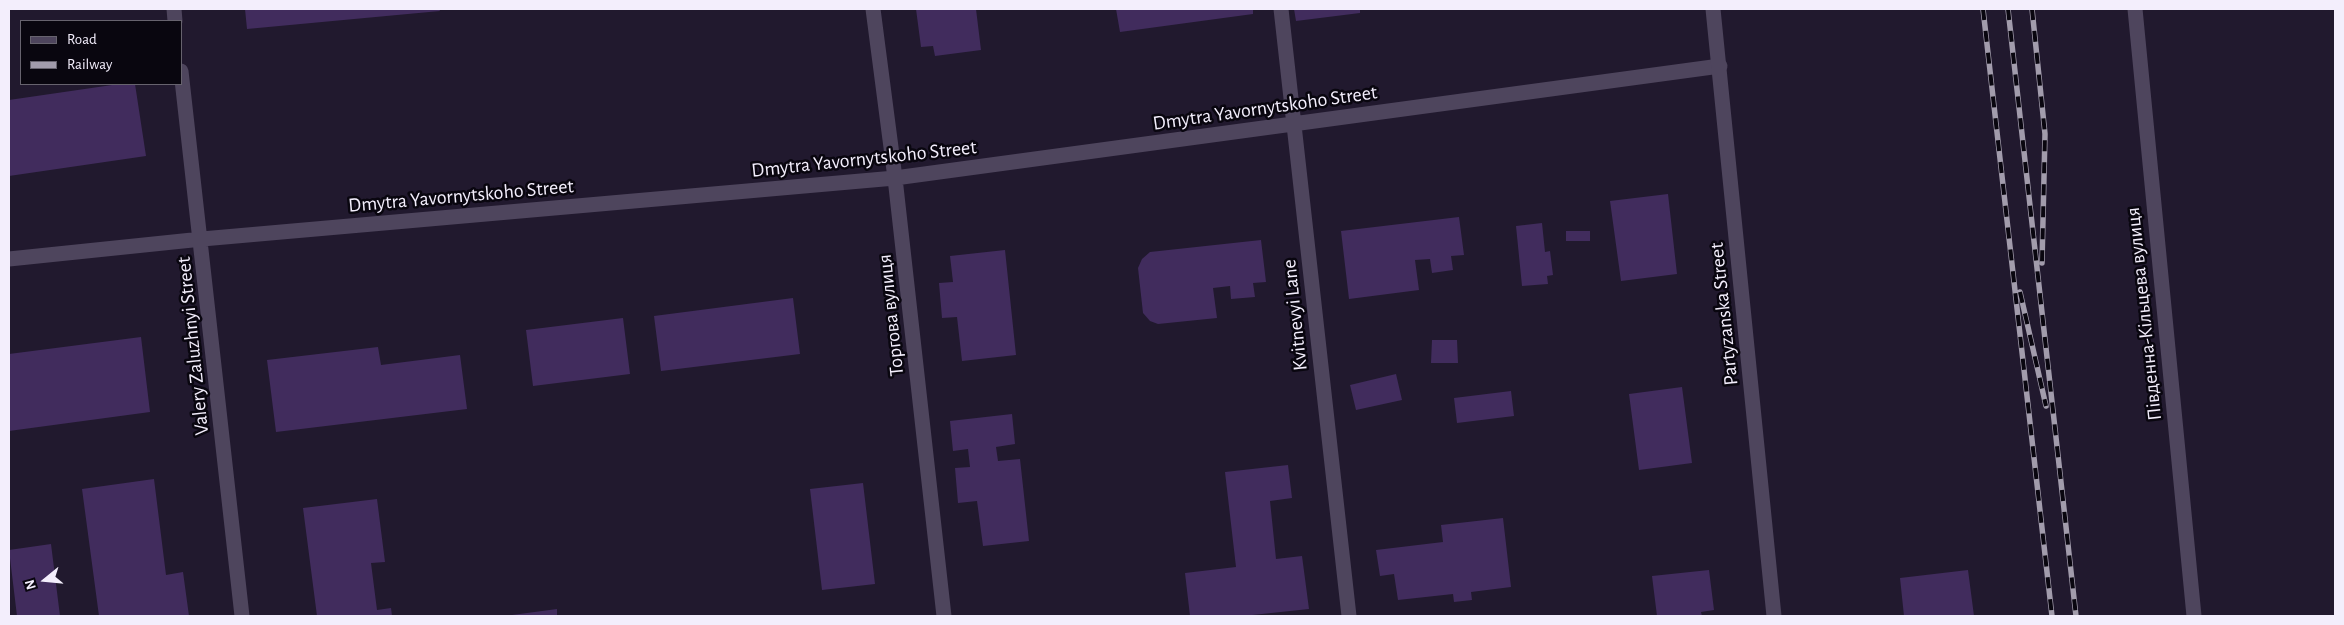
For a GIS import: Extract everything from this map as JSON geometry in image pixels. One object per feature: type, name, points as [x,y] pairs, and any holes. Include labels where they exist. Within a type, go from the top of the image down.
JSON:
[{"type":"street","name":"Торгова вулиця","points":[[873,9],[896,178],[944,616]]},
{"type":"street","name":"Kvitnevyi Lane","points":[[1281,9],[1349,616]]},
{"type":"street","name":"Partyzanska Street","points":[[1713,9],[1774,616]]},
{"type":"street","name":"Південна-Кільцева вулиця","points":[[2134,9],[2194,616]]},
{"type":"street","name":"Dmytra Yavornytskoho Street","points":[[9,259],[202,239],[896,178],[1720,66]]},
{"type":"street","name":"Valery Zaluzhnyi Street","points":[[182,79],[202,239],[242,616]]},
{"type":"building","points":[[245,9],[439,9],[440,11],[247,29]]},
{"type":"building","points":[[916,9],[976,9],[981,50],[935,56],[933,46],[921,47]]},
{"type":"building","points":[[1116,9],[1253,9],[1253,14],[1120,32]]},
{"type":"building","points":[[1294,9],[1360,9],[1360,13],[1296,21]]},
{"type":"building","points":[[112,85],[135,85],[146,156],[9,176],[9,100]]},
{"type":"building","points":[[1668,194],[1677,274],[1621,281],[1610,201]]},
{"type":"building","points":[[1459,217],[1464,255],[1451,256],[1453,270],[1432,273],[1430,259],[1415,260],[1419,290],[1349,299],[1341,231]]},
{"type":"building","points":[[1542,223],[1545,252],[1550,251],[1553,275],[1547,276],[1548,284],[1522,286],[1516,226]]},
{"type":"building","points":[[1566,231],[1590,231],[1590,241],[1566,241]]},
{"type":"building","points":[[1261,240],[1266,282],[1253,283],[1255,297],[1231,299],[1230,286],[1213,288],[1217,318],[1158,324],[1150,321],[1143,313],[1138,268],[1142,259],[1150,252]]},
{"type":"building","points":[[1005,250],[1016,355],[962,361],[957,317],[942,318],[939,283],[953,282],[950,256]]},
{"type":"building","points":[[793,298],[800,354],[661,371],[654,316]]},
{"type":"building","points":[[623,318],[630,374],[533,386],[526,330]]},
{"type":"building","points":[[141,337],[150,412],[9,431],[9,354]]},
{"type":"building","points":[[1432,340],[1457,340],[1458,363],[1431,363]]},
{"type":"building","points":[[378,347],[381,365],[460,355],[467,409],[276,432],[267,360]]},
{"type":"building","points":[[1396,374],[1402,400],[1356,410],[1350,385]]},
{"type":"building","points":[[1682,387],[1692,463],[1639,470],[1629,394]]},
{"type":"building","points":[[1511,391],[1514,416],[1457,423],[1454,398]]},
{"type":"building","points":[[1012,414],[1015,444],[996,447],[998,461],[1020,459],[1029,541],[983,546],[977,501],[958,503],[955,468],[970,467],[968,449],[953,451],[950,421]]},
{"type":"building","points":[[1288,465],[1292,498],[1270,501],[1276,559],[1302,556],[1309,609],[1243,616],[1190,616],[1185,573],[1236,567],[1225,472]]},
{"type":"building","points":[[154,479],[166,575],[183,572],[189,616],[99,616],[82,489]]},
{"type":"building","points":[[863,483],[875,584],[822,590],[810,489]]},
{"type":"building","points":[[377,499],[385,562],[371,563],[377,610],[391,608],[392,616],[317,616],[303,508]]},
{"type":"building","points":[[1503,518],[1511,587],[1471,592],[1472,600],[1454,602],[1453,594],[1398,600],[1394,574],[1380,576],[1376,550],[1443,542],[1441,525]]},
{"type":"building","points":[[51,544],[60,616],[17,616],[9,550]]},
{"type":"building","points":[[1709,570],[1714,610],[1701,612],[1702,616],[1657,616],[1652,576]]},
{"type":"building","points":[[1968,570],[1974,616],[1904,616],[1900,578]]},
{"type":"building","points":[[557,609],[557,616],[512,616],[512,615]]},
{"type":"railway","points":[[1983,9],[2052,616]]},
{"type":"railway","points":[[2008,9],[2076,616]]},
{"type":"railway","points":[[2032,9],[2045,134],[2042,263]]},
{"type":"railway","points":[[2020,292],[2046,406]]}]
